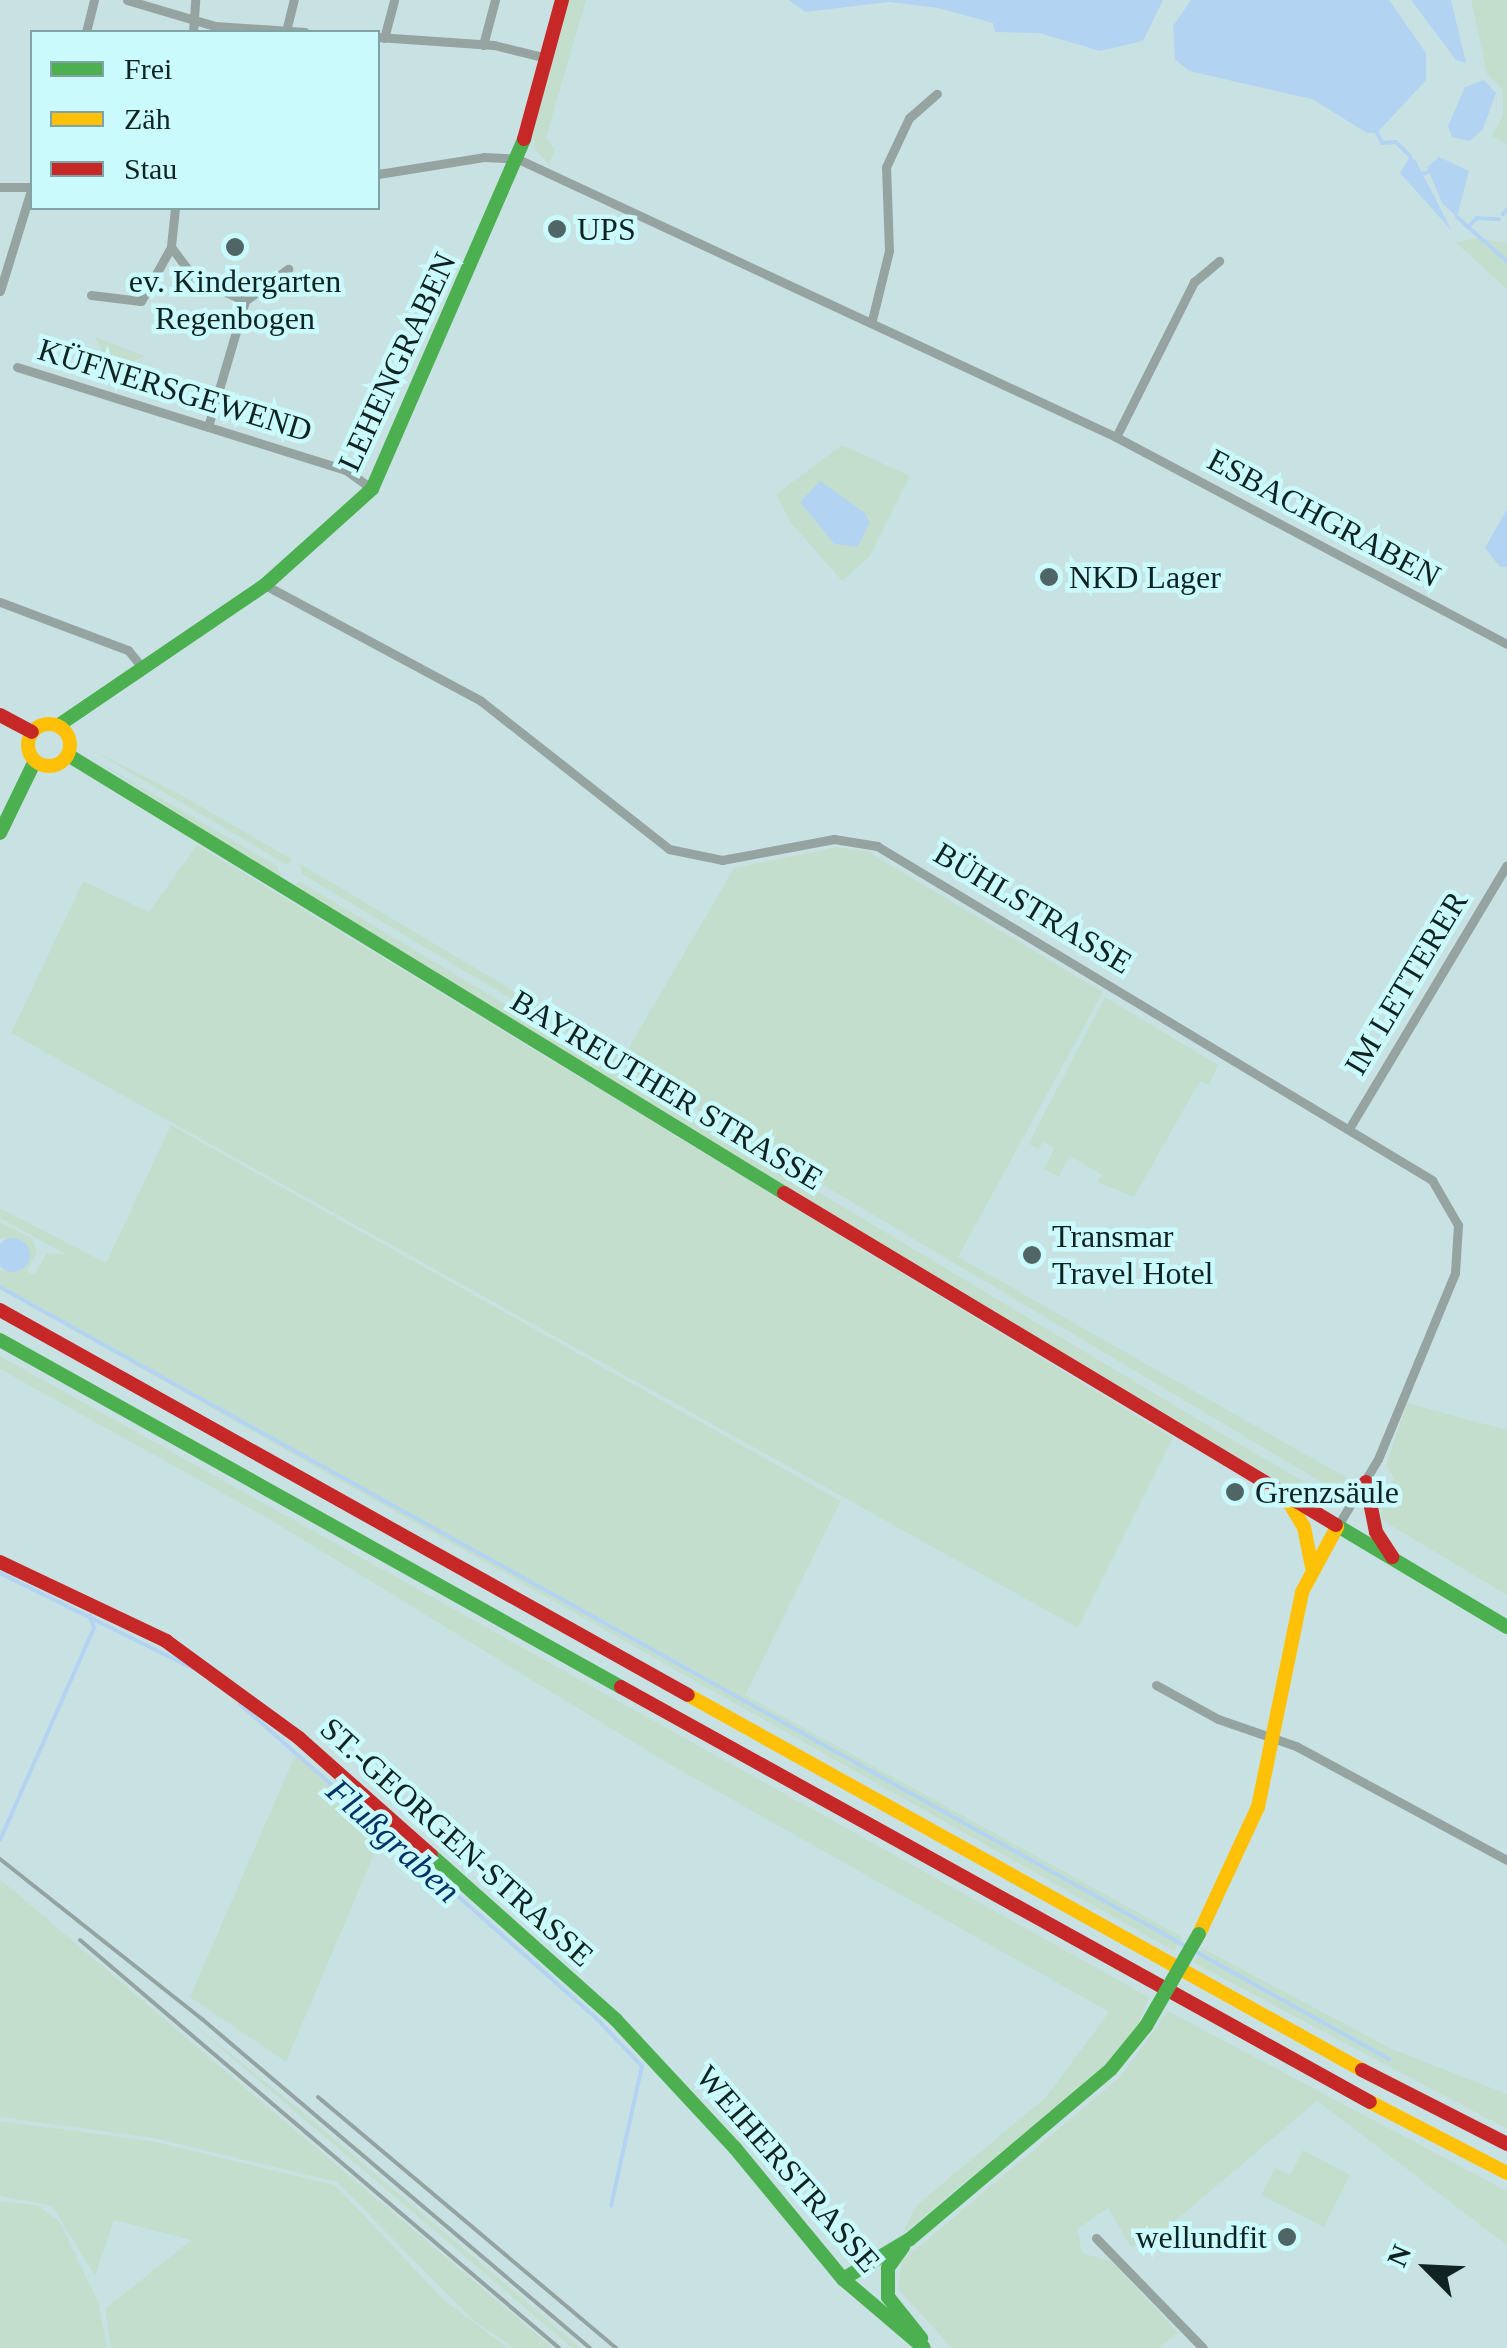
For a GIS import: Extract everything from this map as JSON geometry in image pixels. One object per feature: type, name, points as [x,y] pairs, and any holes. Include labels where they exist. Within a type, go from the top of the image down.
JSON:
[{"type":"main road","name":"LEHENGRABEN","points":[[59,725],[265,585],[372,489],[518,159],[562,0]]},
{"type":"main road","points":[[0,715],[32,732],[59,725],[68,735],[68,755],[56,765],[35,761]]},
{"type":"main road","points":[[0,832],[35,761],[28,744],[32,732]]},
{"type":"main road","name":"BAYREUTHER STRASSE","points":[[68,755],[286,894],[1507,1627]]},
{"type":"main road","points":[[0,1310],[1295,2034],[1507,2144]]},
{"type":"main road","points":[[0,1340],[1308,2070],[1507,2173]]},
{"type":"main road","points":[[1366,1482],[1376,1532],[1395,1562]]},
{"type":"main road","points":[[1285,1496],[1304,1527],[1312,1568]]},
{"type":"main road","points":[[842,2280],[910,2239],[1090,2088],[1146,2026],[1199,1934],[1244,1844],[1278,1739],[1302,1592],[1337,1527]]},
{"type":"main road","name":"ST.-GEORGEN-STRASSE","points":[[0,1562],[166,1641],[234,1685],[616,2020]]},
{"type":"main road","name":"WEIHERSTRASSE","points":[[616,2020],[736,2148],[842,2280],[927,2348]]},
{"type":"main road","points":[[910,2239],[888,2268],[886,2288],[895,2308],[927,2348]]},
{"type":"street","points":[[86,30],[94,0]]},
{"type":"street","points":[[126,0],[194,20],[278,30]]},
{"type":"street","points":[[193,30],[194,0]]},
{"type":"street","points":[[286,30],[294,0]]},
{"type":"street","points":[[394,0],[381,38],[484,44],[547,58]]},
{"type":"street","points":[[484,44],[495,0]]},
{"type":"street","points":[[872,320],[889,252],[886,167],[909,118],[937,94]]},
{"type":"street","points":[[380,174],[484,157],[518,159]]},
{"type":"street","name":"ESBACHGRABEN","points":[[518,159],[872,320],[1116,437],[1507,644]]},
{"type":"street","points":[[0,187],[30,187]]},
{"type":"street","points":[[0,291],[30,194]]},
{"type":"street","points":[[91,295],[141,301],[171,247],[175,210]]},
{"type":"street","points":[[171,247],[194,277],[245,301]]},
{"type":"street","points":[[1116,437],[1194,282],[1218,262]]},
{"type":"street","points":[[208,427],[245,301],[288,269]]},
{"type":"street","name":"KÜFNERSGEWEND","points":[[16,367],[346,470],[372,489]]},
{"type":"street","name":"BÜHLSTRASSE","points":[[265,585],[467,692],[669,849],[722,860],[834,839],[878,846],[1350,1127],[1432,1180],[1452,1208],[1461,1249],[1366,1482],[1337,1527]]},
{"type":"street","points":[[0,602],[128,650],[141,666]]},
{"type":"street","name":"IM LETTERER","points":[[1350,1127],[1507,865]]},
{"type":"street","points":[[1156,1684],[1218,1719],[1278,1739],[1507,1860]]},
{"type":"street","points":[[1096,2238],[1202,2348]]},
{"type":"green space","points":[[568,0],[586,0],[546,138],[555,149],[549,164],[535,150],[533,130]]},
{"type":"green space","points":[[1471,0],[1507,0],[1507,144],[1492,136],[1503,115],[1503,90],[1487,74]]},
{"type":"green space","points":[[1476,238],[1507,243],[1507,289],[1455,242]]},
{"type":"green space","points":[[95,337],[124,348],[145,356],[114,372]]},
{"type":"green space","points":[[842,445],[910,476],[870,556],[842,581],[791,523],[776,494]],"holes":[[[832,492],[870,523],[834,544],[805,509]]]},
{"type":"green space","points":[[92,750],[176,792],[293,860],[287,865]]},
{"type":"green space","points":[[92,758],[277,866],[281,874],[278,879]]},
{"type":"green space","points":[[197,845],[1173,1438],[1078,1628],[11,1033],[83,881],[149,912]]},
{"type":"green space","points":[[836,847],[867,851],[1103,992],[958,1257],[1349,1479],[1338,1492],[302,874],[300,864],[624,1056],[734,868]]},
{"type":"green space","points":[[299,881],[1339,1502],[1313,1502],[294,890]]},
{"type":"green space","points":[[1105,997],[1218,1065],[1209,1085],[1200,1081],[1134,1197],[1097,1182],[1102,1175],[1070,1156],[1059,1177],[1044,1169],[1054,1148],[1044,1142],[1038,1149],[1029,1144],[1011,1177]]},
{"type":"green space","points":[[171,1125],[841,1501],[745,1695],[1182,1937],[1174,1951],[0,1289],[0,1270],[17,1272],[23,1240],[0,1238],[0,1222],[32,1238],[37,1253],[27,1271],[34,1275],[47,1253],[65,1254],[0,1218],[0,1208],[106,1263]]},
{"type":"green space","points":[[0,1356],[1149,1997],[1137,2028],[1107,2065],[902,2234],[917,2205],[1046,2097],[1109,2012],[669,1764],[269,1519],[0,1369]]},
{"type":"green space","points":[[1407,1403],[1507,1430],[1507,1595],[1382,1520],[1381,1502],[1394,1478],[1386,1465]]},
{"type":"green space","points":[[296,1753],[383,1833],[286,2062],[190,1997]]},
{"type":"green space","points":[[0,1879],[553,2348],[514,2348],[474,2321],[337,2182],[153,2138],[0,2117]]},
{"type":"green space","points":[[1202,1948],[1390,2048],[1507,2094],[1507,2129],[1194,1963]]},
{"type":"green space","points":[[175,2009],[299,2109],[581,2348],[572,2348]]},
{"type":"green space","points":[[1168,2011],[1507,2191],[1507,2245],[1317,2101],[1149,2243],[1131,2247],[1108,2208],[1077,2229],[1082,2253],[1113,2262],[1178,2333],[1158,2348],[952,2348],[898,2289],[902,2261],[1120,2077]]},
{"type":"green space","points":[[0,2121],[151,2141],[335,2185],[444,2300],[508,2348],[111,2348],[105,2309],[191,2240],[114,2220],[95,2276],[52,2206],[0,2196]]},
{"type":"green space","points":[[1303,2150],[1350,2175],[1324,2227],[1261,2195],[1275,2168],[1290,2175]]},
{"type":"green space","points":[[0,2201],[37,2205],[59,2221],[98,2301],[107,2348],[0,2348]]},
{"type":"water","points":[[789,0],[1163,0],[1143,41],[1100,51],[1039,33],[995,32],[993,23],[938,8],[889,2],[805,12]]},
{"type":"water","points":[[1191,0],[1389,0],[1426,53],[1426,80],[1377,133],[1367,133],[1312,99],[1189,71],[1175,59],[1173,26]]},
{"type":"water","points":[[1411,0],[1451,0],[1466,63],[1456,60]]},
{"type":"water","points":[[1484,80],[1496,93],[1483,129],[1470,141],[1452,137],[1448,126],[1465,87]]},
{"type":"water","points":[[1410,156],[1416,161],[1452,231],[1400,173]]},
{"type":"water","points":[[1439,157],[1469,171],[1457,217],[1442,203],[1427,167]]},
{"type":"water","points":[[820,481],[865,513],[870,523],[857,547],[834,544],[800,502]]},
{"type":"water","points":[[1507,509],[1507,567],[1500,567],[1485,548]]},
{"type":"water","points":[[7,1239],[19,1239],[29,1249],[29,1261],[19,1271],[7,1271],[-1,1264],[-1,1246]]},
{"type":"waterway","points":[[1377,133],[1382,143],[1396,142],[1410,156]]},
{"type":"waterway","points":[[1422,174],[1428,172]]},
{"type":"waterway","points":[[1503,214],[1507,210]]},
{"type":"waterway","points":[[1457,217],[1468,227],[1477,218],[1499,219]]},
{"type":"waterway","points":[[1468,227],[1507,261]]},
{"type":"waterway","points":[[0,1287],[1389,2059]]},
{"type":"waterway","name":"Flußgraben","points":[[0,1573],[192,1668]]},
{"type":"waterway","points":[[0,1840],[94,1628],[90,1616]]},
{"type":"waterway","name":"Flußgraben","points":[[240,1704],[594,2016],[642,2066],[611,2206]]},
{"type":"railway","points":[[0,1859],[202,2019],[590,2348]]},
{"type":"railway","points":[[80,1940],[559,2348]]},
{"type":"railway","points":[[318,2097],[616,2348]]},
{"type":"traffic: fast","points":[[59,725],[265,585],[372,489],[524,139]]},
{"type":"traffic: fast","points":[[68,755],[784,1193]]},
{"type":"traffic: fast","points":[[0,833],[35,761]]},
{"type":"traffic: fast","points":[[0,1340],[621,1687]]},
{"type":"traffic: fast","points":[[1336,1525],[1507,1627]]},
{"type":"traffic: fast","points":[[431,1855],[616,2020],[735,2148],[843,2279],[924,2348]]},
{"type":"traffic: fast","points":[[1146,2026],[1199,1934]]},
{"type":"traffic: fast","points":[[843,2279],[910,2239],[1111,2069],[1146,2026]]},
{"type":"traffic: fast","points":[[903,2247],[888,2268],[888,2297],[921,2338]]},
{"type":"traffic: slow","points":[[49,724],[64,730],[70,745],[64,760],[49,766],[34,760],[28,745],[34,730],[49,724]]},
{"type":"traffic: slow","points":[[1287,1499],[1304,1527],[1312,1567]]},
{"type":"traffic: slow","points":[[1199,1934],[1258,1807],[1302,1592],[1337,1527]]},
{"type":"traffic: slow","points":[[688,1695],[1362,2070]]},
{"type":"traffic: slow","points":[[1370,2102],[1507,2173]]},
{"type":"traffic: jam","points":[[524,139],[562,0]]},
{"type":"traffic: jam","points":[[0,715],[32,732]]},
{"type":"traffic: jam","points":[[784,1193],[1336,1525]]},
{"type":"traffic: jam","points":[[0,1310],[688,1695]]},
{"type":"traffic: jam","points":[[1366,1482],[1376,1532],[1392,1557]]},
{"type":"traffic: jam","points":[[0,1562],[166,1641],[299,1738],[431,1855]]},
{"type":"traffic: jam","points":[[621,1687],[1370,2102]]},
{"type":"traffic: jam","points":[[1362,2070],[1507,2144]]},
{"type":"place","name":"UPS","points":[[557,229]]},
{"type":"place","name":"ev. Kindergarten Regenbogen","points":[[235,247]]},
{"type":"place","name":"NKD Lager","points":[[1049,577]]},
{"type":"place","name":"Transmar Travel Hotel","points":[[1032,1255]]},
{"type":"place","name":"Grenzsäule","points":[[1235,1492]]},
{"type":"place","name":"wellundfit","points":[[1287,2237]]}]
